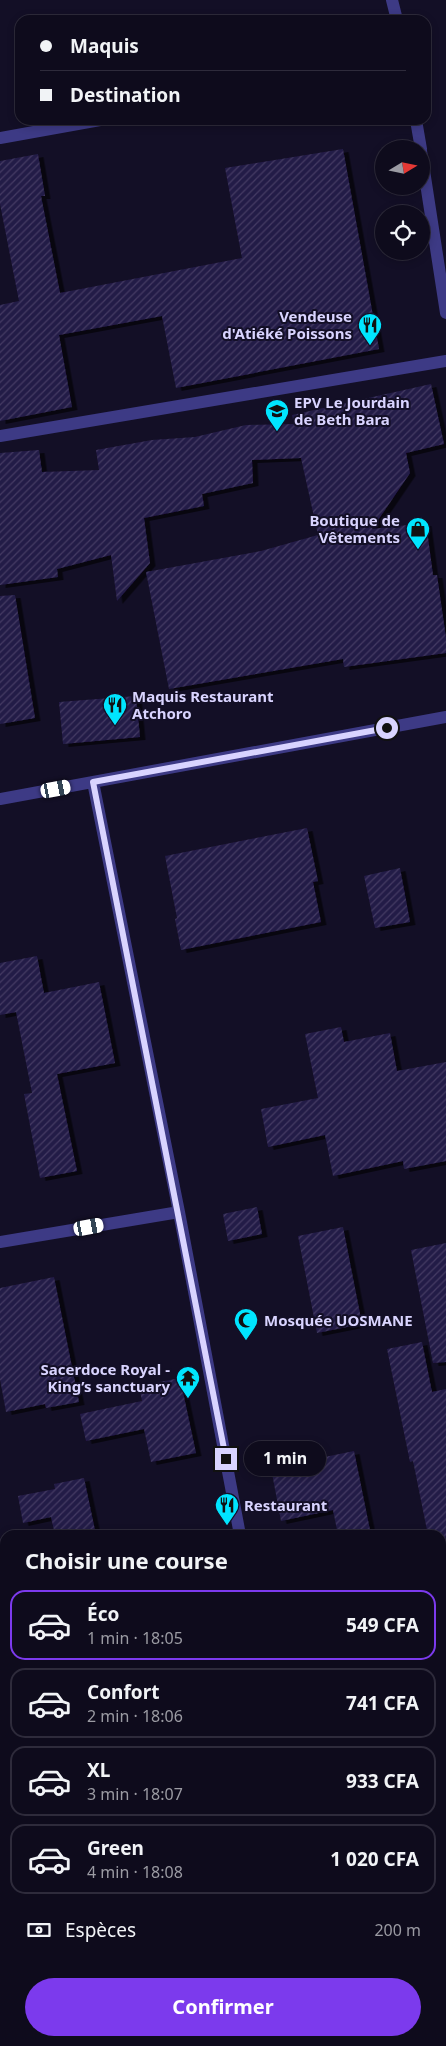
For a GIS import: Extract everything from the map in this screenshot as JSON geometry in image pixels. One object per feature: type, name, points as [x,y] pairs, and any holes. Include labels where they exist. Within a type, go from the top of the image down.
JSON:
[{"type":"street","points":[[392,0],[396,15]]},
{"type":"street","points":[[0,138],[72,125]]},
{"type":"street","points":[[417,125],[419,140]]},
{"type":"street","points":[[429,195],[444,287],[446,313]]},
{"type":"street","points":[[0,436],[446,361]]},
{"type":"street","points":[[0,800],[446,717]]},
{"type":"street","points":[[93,782],[239,1530]]},
{"type":"street","points":[[0,1242],[178,1212]]},
{"type":"building","points":[[343,149],[379,349],[176,388],[162,316],[59,335],[72,407],[0,421],[0,305],[19,301],[0,204],[0,161],[38,154],[45,196],[41,196],[60,293],[242,258],[225,168]]},
{"type":"building","points":[[431,384],[444,444],[406,453],[410,473],[372,529],[426,523],[433,575],[437,575],[446,638],[446,653],[344,667],[343,659],[169,689],[146,572],[261,551],[318,535],[301,458],[252,460],[253,483],[202,494],[204,506],[144,518],[150,563],[117,601],[111,555],[57,569],[58,577],[0,585],[0,453],[39,450],[42,472],[99,470],[96,450],[152,440],[195,437],[246,425],[294,424],[292,415]]},
{"type":"building","points":[[15,595],[35,718],[0,724],[0,596]]},
{"type":"building","points":[[136,696],[140,737],[63,744],[59,702]]},
{"type":"building","points":[[307,828],[318,881],[313,882],[321,922],[181,950],[165,856]]},
{"type":"building","points":[[400,868],[410,922],[375,928],[364,876]]},
{"type":"building","points":[[37,956],[44,993],[99,982],[115,1063],[57,1074],[77,1171],[40,1178],[24,1094],[32,1093],[16,1012],[0,1015],[0,963]]},
{"type":"building","points":[[341,1027],[344,1042],[390,1033],[397,1071],[446,1062],[446,1161],[404,1169],[403,1161],[333,1176],[325,1135],[268,1147],[261,1109],[318,1098],[305,1034]]},
{"type":"building","points":[[257,1207],[262,1234],[228,1241],[223,1214]]},
{"type":"building","points":[[343,1227],[362,1324],[317,1333],[298,1236]]},
{"type":"building","points":[[446,1243],[446,1362],[433,1363],[411,1250]]},
{"type":"building","points":[[54,1277],[79,1402],[46,1408],[45,1404],[6,1412],[0,1379],[0,1288]]},
{"type":"building","points":[[422,1342],[432,1392],[446,1389],[446,1530],[427,1530],[413,1461],[410,1462],[387,1349]]},
{"type":"building","points":[[180,1378],[196,1453],[151,1462],[144,1429],[86,1441],[80,1414],[142,1401],[139,1386]]},
{"type":"building","points":[[354,1451],[370,1530],[337,1530],[333,1510],[281,1521],[271,1468]]},
{"type":"building","points":[[84,1478],[95,1530],[54,1530],[51,1517],[23,1523],[18,1496],[55,1489],[54,1484]]},
{"type":"place","name":"Vendeuse d'Atiéké Poissons","points":[[370,346]]},
{"type":"place","name":"EPV Le Jourdain de Beth Bara","points":[[277,432]]},
{"type":"place","name":"Boutique de Vêtements","points":[[418,550]]},
{"type":"place","name":"Maquis Restaurant Atchoro","points":[[115,726]]},
{"type":"place","name":"Mosquée UOSMANE","points":[[246,1341]]},
{"type":"place","name":"Sacerdoce Royal - King’s sanctuary","points":[[188,1399]]},
{"type":"place","name":"Restaurant","points":[[227,1526]]},
{"type":"route","points":[[226,1459],[93,782],[387,728]]}]
